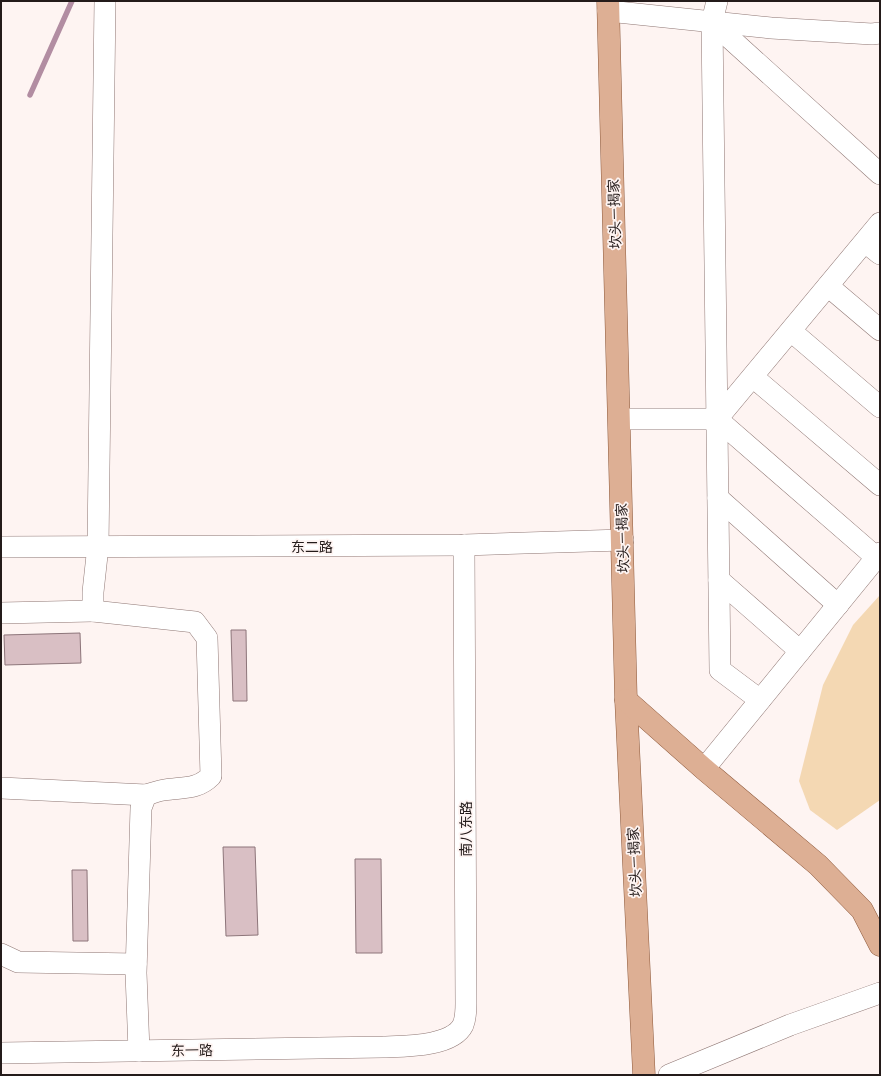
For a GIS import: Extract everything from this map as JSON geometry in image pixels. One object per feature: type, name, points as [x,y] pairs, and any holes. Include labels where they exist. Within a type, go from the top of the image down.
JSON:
[{"type":"main road","name":"坎头－揭家","points":[[608,6],[626,700],[644,1075]]},
{"type":"main road","points":[[626,700],[704,769],[818,865],[862,910],[880,945]]},
{"type":"street","points":[[93,611],[93,592],[98,546],[105,1]]},
{"type":"street","points":[[717,1],[712,22],[720,670],[760,700]]},
{"type":"street","points":[[608,6],[712,22],[771,28],[872,34],[880,33]]},
{"type":"street","points":[[712,22],[880,174]]},
{"type":"street","points":[[717,419],[828,286],[872,248],[880,223]]},
{"type":"street","points":[[828,286],[880,330]]},
{"type":"street","points":[[791,331],[880,407]]},
{"type":"street","points":[[753,377],[880,485]]},
{"type":"street","points":[[619,419],[717,419],[878,555],[704,769]]},
{"type":"street","points":[[718,498],[838,605]]},
{"type":"street","name":"东二路","points":[[1,547],[464,545],[622,540]]},
{"type":"street","name":"南八东路","points":[[382,1047],[438,1042],[456,1033],[463,1026],[466,1016],[464,545]]},
{"type":"street","points":[[719,580],[800,651]]},
{"type":"street","points":[[1,612],[93,611],[195,622],[207,638],[211,776],[205,782],[195,787],[163,790],[146,795],[1,788]]},
{"type":"street","points":[[139,1051],[136,964],[142,808],[146,795]]},
{"type":"street","points":[[1,954],[18,962],[136,964]]},
{"type":"street","points":[[669,1075],[790,1025],[880,993]]},
{"type":"street","name":"东一路","points":[[1,1053],[382,1047]]},
{"type":"shaded area","points":[[880,595],[880,800],[837,830],[810,810],[799,781],[823,685],[853,625]]},
{"type":"building","points":[[231,630],[246,630],[247,701],[233,701]]},
{"type":"building","points":[[80,633],[81,663],[5,665],[4,635]]},
{"type":"building","points":[[223,847],[255,847],[258,935],[226,936]]},
{"type":"building","points":[[355,859],[381,859],[382,953],[356,953]]},
{"type":"building","points":[[72,870],[87,870],[88,941],[73,941]]},
{"type":"waterway","points":[[30,95],[72,1]]}]
